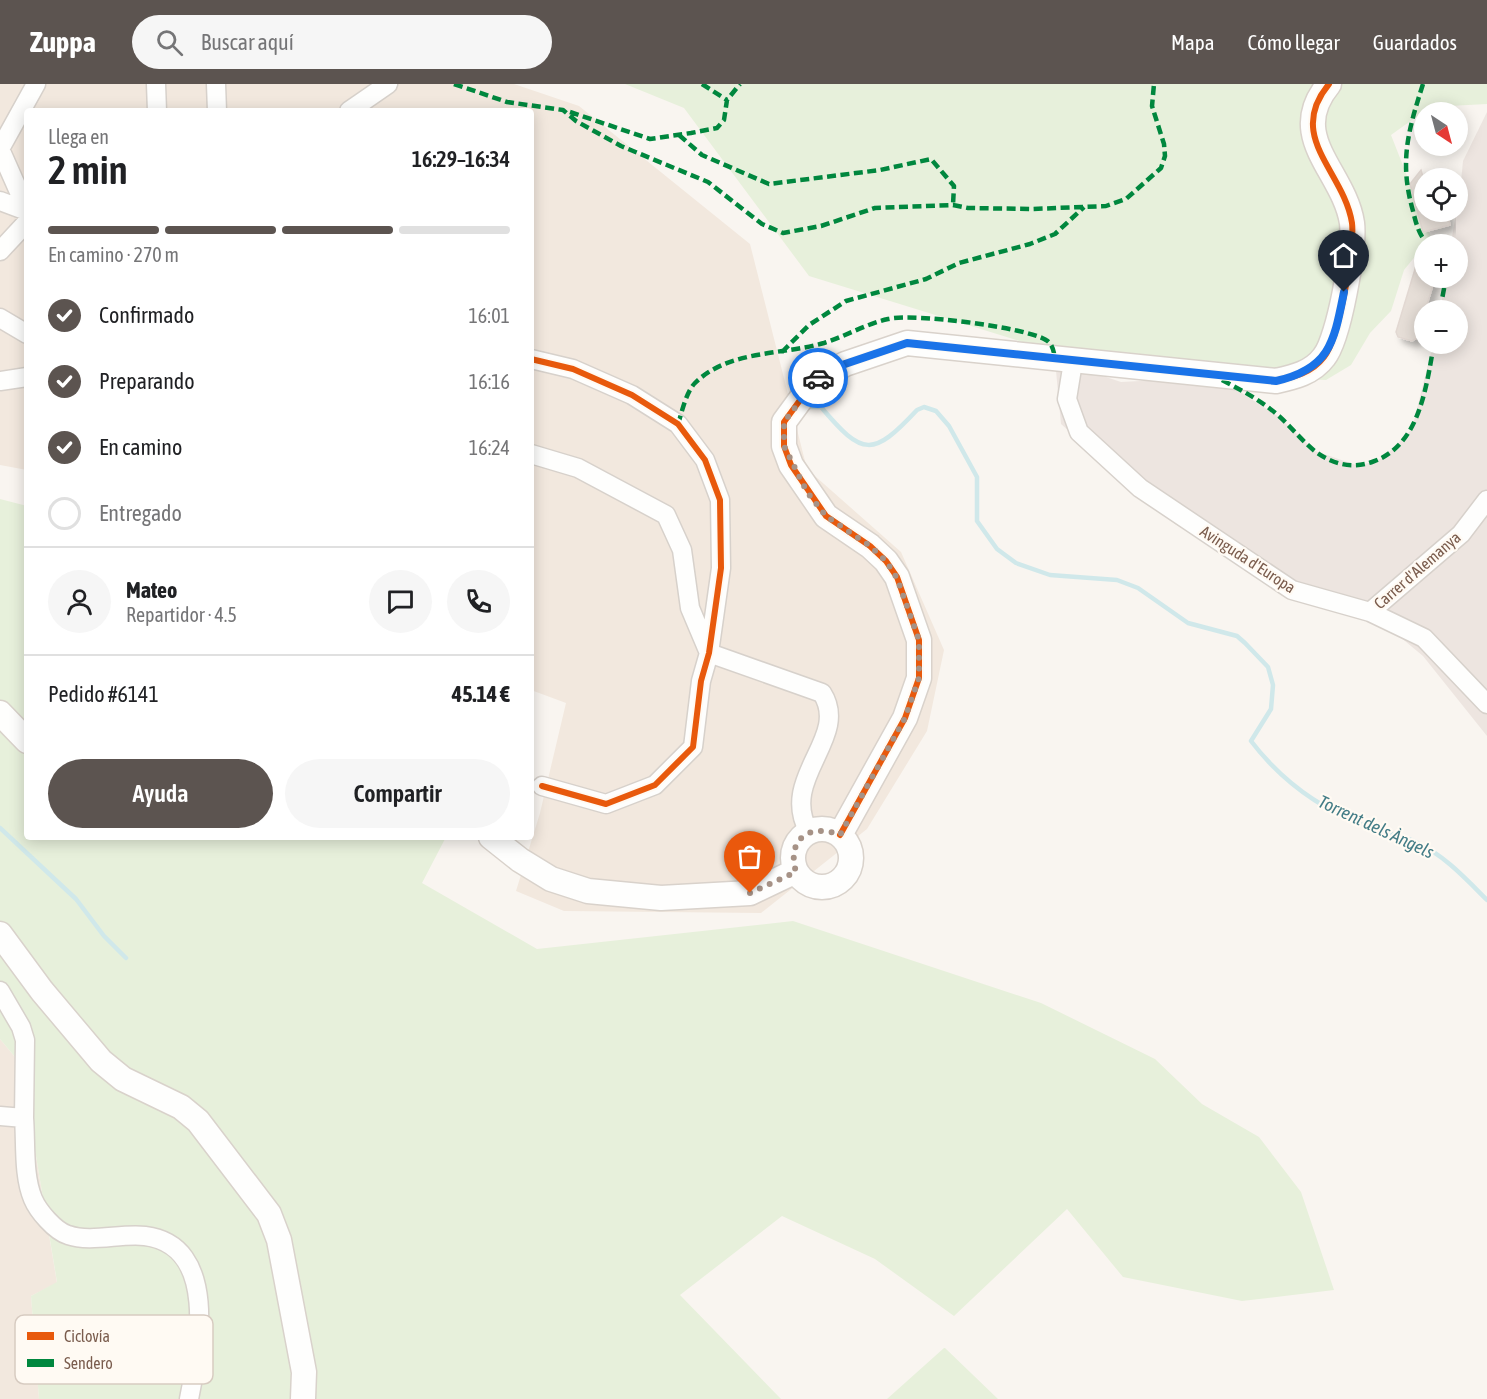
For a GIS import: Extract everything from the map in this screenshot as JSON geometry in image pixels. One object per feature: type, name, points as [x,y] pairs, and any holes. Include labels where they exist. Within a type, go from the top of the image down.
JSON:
[{"type":"street","points":[[24,204],[0,149],[36,84]]},
{"type":"street","points":[[156,84],[158,108]]},
{"type":"street","points":[[216,84],[218,108]]},
{"type":"street","points":[[353,108],[388,84]]},
{"type":"street","points":[[840,835],[905,718],[919,678],[919,640],[897,578],[886,561],[870,546],[826,516],[807,492],[784,446],[784,422],[814,381],[845,364],[907,343],[1073,362],[1276,381],[1298,376],[1326,356],[1340,314],[1352,236],[1348,209],[1319,148],[1311,117],[1321,93],[1329,84]]},
{"type":"street","points":[[0,201],[24,210]]},
{"type":"street","points":[[0,251],[24,225]]},
{"type":"street","points":[[0,318],[24,332]]},
{"type":"street","points":[[534,360],[573,369],[632,395],[678,424],[705,460],[720,500],[721,568],[709,653],[701,681],[693,747],[655,785],[606,804],[542,786]]},
{"type":"street","name":"Avinguda d'Europa","points":[[1073,362],[1067,399],[1079,432],[1140,488],[1292,590],[1370,612],[1424,638],[1487,704]]},
{"type":"street","points":[[0,381],[24,377]]},
{"type":"street","points":[[534,455],[578,468],[666,515],[682,550],[690,608],[709,653],[822,693],[830,706],[830,721],[800,797],[801,817],[809,832]]},
{"type":"street","name":"Carrer d'Alemanya","points":[[1370,612],[1461,534],[1487,500]]},
{"type":"street","points":[[0,713],[24,738]]},
{"type":"street","points":[[825,829],[840,835],[848,845],[851,858],[848,870],[840,880],[829,886],[816,887],[804,881],[796,872],[793,860],[794,849],[800,839],[809,832],[825,829]]},
{"type":"street","points":[[495,840],[520,860],[551,879],[588,891],[661,898],[750,893],[796,872]]},
{"type":"street","points":[[0,934],[42,991],[101,1060],[123,1079],[181,1107],[198,1121],[268,1214],[279,1240],[304,1372],[303,1399]]},
{"type":"street","points":[[0,991],[21,1027],[25,1041],[24,1118],[28,1181],[33,1201],[51,1223],[67,1235],[148,1236],[171,1243],[192,1269],[198,1297],[198,1315]]},
{"type":"street","points":[[0,1116],[24,1118]]},
{"type":"street","points":[[189,1399],[192,1384]]},
{"type":"shaded area","points":[[0,84],[514,84],[579,106],[750,244],[807,469],[901,552],[944,650],[927,731],[867,829],[761,913],[564,911],[516,891],[532,840],[534,840],[566,703],[534,691],[534,108],[24,108],[24,469],[0,465]]},
{"type":"shaded area","points":[[1487,112],[1487,736],[1423,656],[1370,612],[1292,590],[1175,524],[1061,424],[1055,360],[1121,382],[1217,377],[1279,417],[1315,451],[1359,466],[1383,458],[1412,429],[1431,354],[1468,354],[1468,300],[1442,300],[1444,288],[1468,288],[1468,234],[1453,234],[1454,222],[1468,222],[1468,168],[1462,168]]},
{"type":"shaded area","points":[[0,1039],[15,1057],[29,1114],[57,1283],[31,1296],[32,1315],[15,1315],[15,1384],[38,1384],[39,1399],[0,1399]]},
{"type":"green space","points":[[625,84],[1487,84],[1487,104],[1414,102],[1414,118],[1391,135],[1414,194],[1414,222],[1425,222],[1430,234],[1414,234],[1414,258],[1404,270],[1391,311],[1370,333],[1351,365],[1326,380],[1120,372],[809,276],[684,108]]},
{"type":"green space","points":[[0,499],[24,505],[24,840],[444,840],[422,883],[537,949],[793,921],[1041,1003],[1155,1059],[1202,1104],[1259,1137],[1301,1192],[1334,1290],[1242,1301],[1123,1277],[1067,1209],[954,1316],[875,1259],[782,1216],[680,1295],[781,1399],[39,1399],[38,1384],[213,1384],[213,1315],[32,1315],[31,1296],[57,1282],[29,1114],[15,1057],[0,1039]]},
{"type":"green space","points":[[944,1348],[998,1399],[887,1399]]},
{"type":"building","points":[[1414,179],[1414,199],[1410,184]]},
{"type":"building","points":[[1420,222],[1449,222],[1450,225],[1423,232]]},
{"type":"building","points":[[1414,272],[1414,288],[1432,288],[1428,300],[1414,300],[1414,340],[1398,337],[1396,332]]},
{"type":"waterway","name":"Torrent dels Àngels","points":[[805,407],[821,407],[848,435],[868,445],[878,443],[889,436],[917,410],[924,407],[936,411],[949,426],[977,477],[977,521],[997,549],[1016,563],[1050,575],[1117,580],[1138,588],[1188,623],[1237,636],[1268,667],[1273,685],[1271,709],[1251,741],[1262,755],[1288,780],[1331,810],[1364,825],[1426,847],[1454,868],[1487,900]]},
{"type":"waterway","points":[[0,828],[76,899],[104,936],[126,958]]},
{"type":"marked path","points":[[454,84],[507,102],[563,110],[576,121],[621,146],[708,182],[762,224],[783,233],[821,226],[875,208],[953,205],[968,208],[1032,209],[1106,206],[1126,199],[1161,168],[1165,156],[1164,144],[1152,106],[1154,84]]},
{"type":"marked path","points":[[702,84],[727,100]]},
{"type":"marked path","points":[[570,112],[650,139],[691,133],[717,128],[724,120],[727,100],[740,84]]},
{"type":"marked path","points":[[1421,234],[1409,193],[1406,162],[1413,117],[1423,84]]},
{"type":"marked path","points":[[679,135],[702,155],[769,184],[880,170],[931,159],[954,186],[953,205]]},
{"type":"marked path","points":[[782,352],[809,325],[846,301],[926,279],[959,263],[1030,244],[1055,234],[1084,207]]},
{"type":"marked path","points":[[1442,300],[1444,288]]},
{"type":"marked path","points":[[678,424],[689,392],[695,383],[708,372],[740,359],[824,343],[888,319],[920,318],[968,322],[1016,330],[1046,340],[1053,348],[1055,360]]},
{"type":"marked path","points":[[1222,380],[1266,406],[1322,456],[1343,464],[1357,465],[1372,462],[1388,454],[1401,443],[1411,429],[1424,396],[1432,354]]},
{"type":"cycle path","points":[[840,835],[905,718],[919,678],[919,640],[897,577],[886,561],[870,546],[826,516],[791,465],[784,446],[784,422],[814,381],[845,364],[907,343],[1276,381],[1308,371],[1324,357],[1330,347],[1345,292],[1351,252],[1352,223],[1347,204],[1315,138],[1313,121],[1317,103],[1329,84]]},
{"type":"cycle path","points":[[534,360],[573,369],[632,395],[678,424],[705,460],[720,500],[721,568],[709,653],[701,681],[693,747],[655,785],[606,804],[542,786]]},
{"type":"way so far","points":[[750,893],[796,872],[793,860],[794,849],[800,839],[809,832],[825,829],[840,835],[905,718],[919,678],[919,640],[897,578],[886,561],[870,546],[826,516],[807,492],[791,465],[784,446],[784,422],[818,378]]},
{"type":"route","points":[[818,378],[845,364],[907,343],[1073,362],[1153,368],[1217,377],[1276,381],[1298,376],[1313,368],[1326,356],[1340,314],[1344,292]]}]
